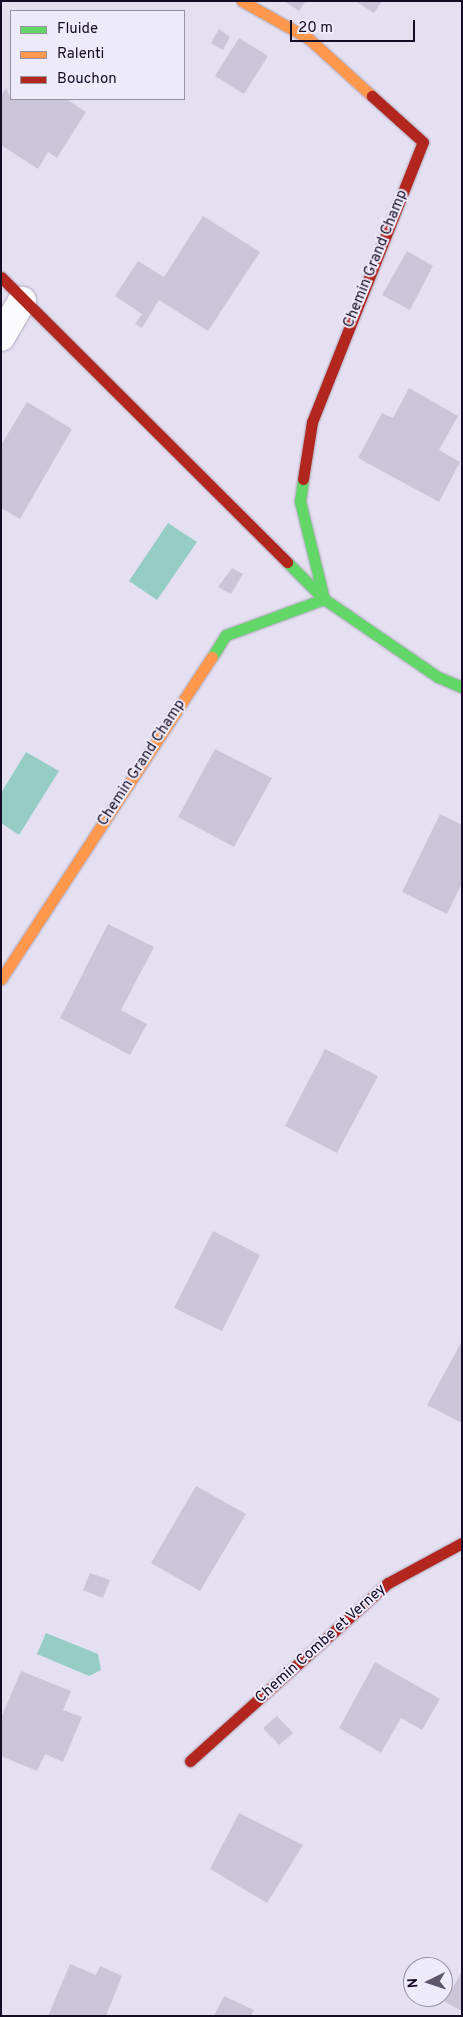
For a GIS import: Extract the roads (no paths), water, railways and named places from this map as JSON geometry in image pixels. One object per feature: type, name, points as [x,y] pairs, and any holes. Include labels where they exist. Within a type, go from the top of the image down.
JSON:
[{"type":"street","name":"Chemin Grand Champ","points":[[1,979],[226,635],[324,599],[300,501],[312,422],[423,142],[308,38],[242,1]]},
{"type":"street","points":[[1,277],[22,301],[324,599],[438,677],[462,688]]},
{"type":"street","points":[[1,337],[22,301]]},
{"type":"street","name":"Chemin Combe et Verney","points":[[190,1761],[388,1583],[462,1542]]}]
